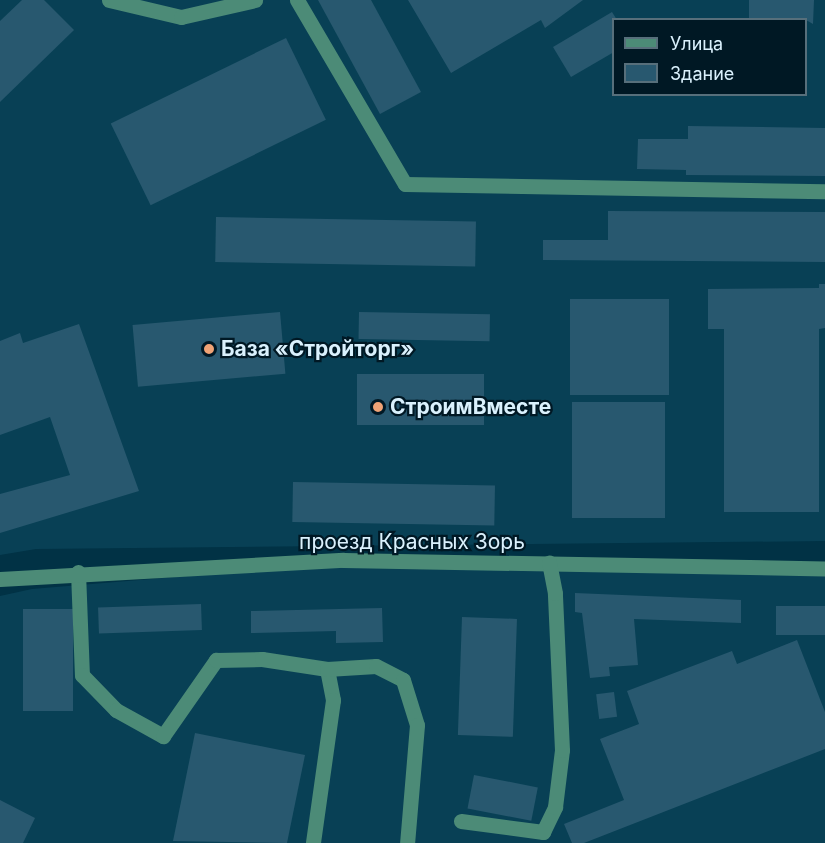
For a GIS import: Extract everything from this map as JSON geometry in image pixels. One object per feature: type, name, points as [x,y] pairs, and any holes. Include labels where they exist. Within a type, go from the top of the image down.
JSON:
[{"type":"street","points":[[109,0],[181,17],[255,0]]},
{"type":"street","points":[[297,0],[405,184],[825,191]]},
{"type":"street","name":"проезд Красных Зорь","points":[[0,579],[78,572],[343,560],[825,568]]},
{"type":"street","points":[[461,821],[543,832],[555,807],[562,750],[555,593],[549,563]]},
{"type":"street","points":[[78,572],[82,675],[116,710],[163,736],[216,660],[262,660],[327,669],[376,666],[403,680],[417,725],[407,843]]},
{"type":"street","points":[[313,843],[333,700],[327,669]]},
{"type":"shaded area","points":[[0,0],[825,0],[825,541],[36,549],[0,555]]},
{"type":"shaded area","points":[[343,563],[825,569],[825,843],[0,843],[0,596],[32,589]]},
{"type":"building","points":[[22,0],[44,0],[74,30],[0,102],[0,21]]},
{"type":"building","points":[[318,0],[371,0],[421,92],[380,114]]},
{"type":"building","points":[[408,0],[583,0],[545,28],[541,20],[451,73]]},
{"type":"building","points":[[749,0],[814,0],[813,24],[807,21],[807,18],[749,18]]},
{"type":"building","points":[[612,12],[616,18],[612,18],[612,53],[571,77],[553,47]]},
{"type":"building","points":[[286,38],[326,120],[151,205],[111,123]]},
{"type":"building","points":[[688,126],[825,128],[825,176],[686,175],[686,170],[637,169],[638,139],[688,139]]},
{"type":"building","points":[[608,211],[825,212],[825,262],[543,260],[543,240],[608,240]]},
{"type":"building","points":[[216,217],[476,222],[475,267],[215,262]]},
{"type":"building","points":[[819,284],[825,284],[825,328],[819,329],[819,512],[724,512],[724,329],[708,329],[708,289],[819,288]]},
{"type":"building","points":[[570,299],[669,299],[669,395],[570,395]]},
{"type":"building","name":"База «Стройторг»","points":[[280,312],[285,374],[138,387],[133,325]]},
{"type":"building","points":[[359,312],[490,314],[490,341],[359,339]]},
{"type":"building","points":[[79,324],[139,491],[0,533],[0,494],[70,475],[50,417],[0,435],[0,341],[20,333],[23,343]]},
{"type":"building","points":[[357,374],[484,374],[484,425],[357,425]]},
{"type":"building","points":[[572,402],[665,402],[665,518],[572,518]]},
{"type":"building","points":[[293,482],[495,486],[494,526],[292,522]]},
{"type":"building","points":[[575,593],[741,600],[741,623],[634,619],[638,665],[609,667],[610,676],[590,678],[582,613],[575,612]]},
{"type":"building","points":[[201,604],[202,630],[99,634],[98,608]]},
{"type":"building","points":[[776,606],[825,606],[825,635],[776,635]]},
{"type":"building","points":[[382,608],[383,642],[336,643],[336,631],[251,633],[251,611]]},
{"type":"building","points":[[23,609],[73,609],[73,711],[23,711]]},
{"type":"building","points":[[462,617],[517,619],[513,737],[458,735]]},
{"type":"building","points":[[797,640],[825,712],[825,749],[584,843],[572,843],[564,824],[624,800],[600,739],[639,724],[627,691],[732,651],[737,664]]},
{"type":"building","points":[[614,692],[617,717],[599,719],[596,694]]},
{"type":"building","points":[[195,733],[305,755],[287,843],[173,841]]},
{"type":"building","points":[[474,775],[538,787],[531,821],[468,808]]},
{"type":"building","points":[[0,800],[35,818],[23,843],[0,843]]},
{"type":"place","name":"База «Стройторг»","points":[[209,349]]},
{"type":"place","name":"СтроимВместе","points":[[378,407]]}]
